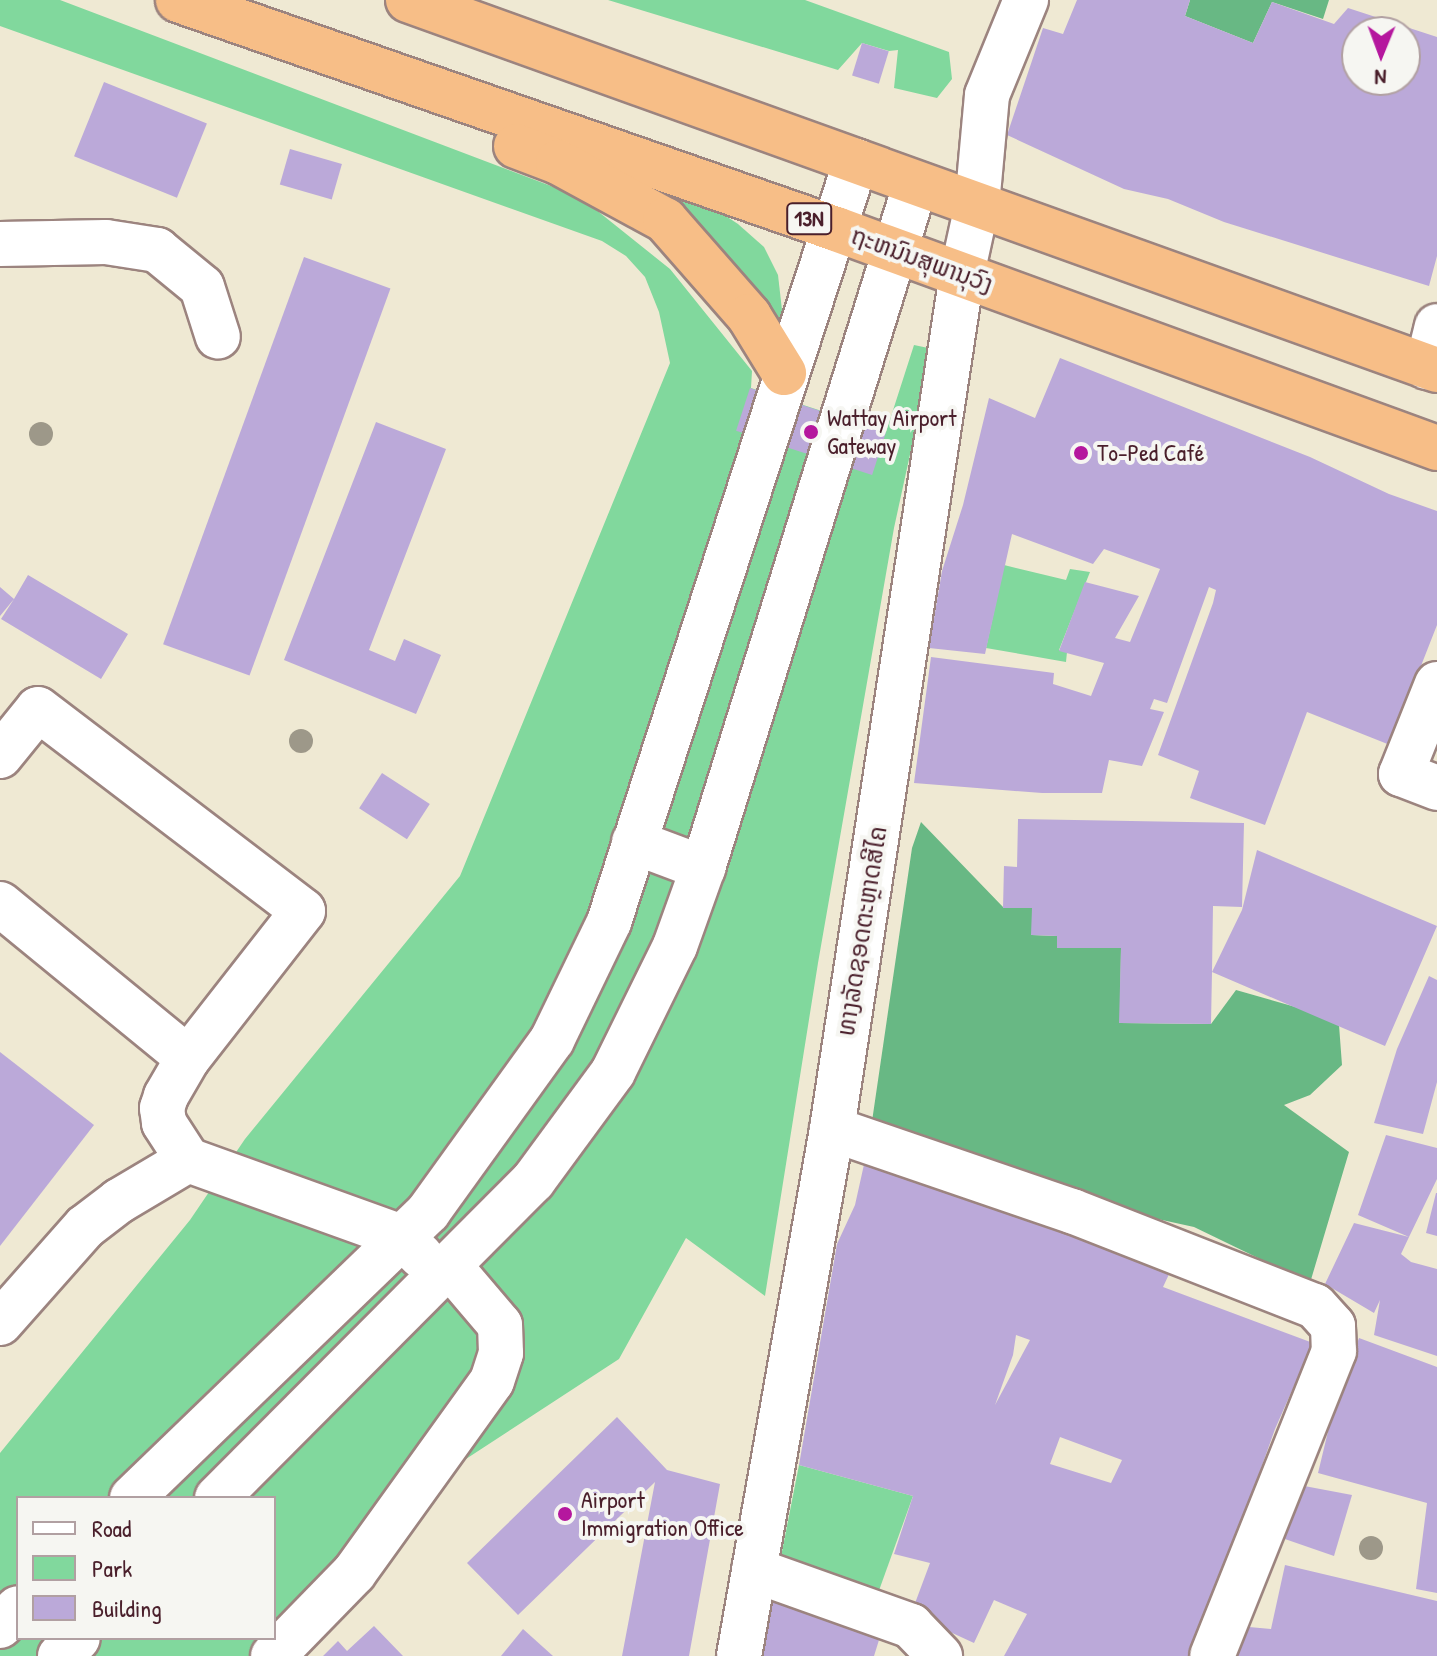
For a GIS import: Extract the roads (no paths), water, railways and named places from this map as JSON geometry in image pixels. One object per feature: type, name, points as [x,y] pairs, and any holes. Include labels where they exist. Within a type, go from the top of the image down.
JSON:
[{"type":"highway","name":"ຖະຫນົນສຸພານຸວົງ","points":[[175,0],[836,229],[1437,448]]},
{"type":"highway","points":[[175,0],[238,42],[558,162],[665,220],[749,316],[784,373]]},
{"type":"highway","points":[[408,0],[977,205],[1434,355]]},
{"type":"street","name":"ທາງລັດຊອດຕະຫຼາດສີໄຄ","points":[[739,1656],[832,1129],[962,274],[977,205],[987,95],[1026,0]]},
{"type":"street","points":[[134,1496],[428,1212],[475,1151],[552,1040],[609,922],[784,373],[836,229],[856,161]]},
{"type":"street","points":[[219,1496],[533,1181],[613,1072],[675,946],[703,868],[916,183]]},
{"type":"street","points":[[0,244],[106,242],[157,250],[202,287],[218,337]]},
{"type":"street","points":[[1437,684],[1401,774],[1437,788]]},
{"type":"street","points":[[0,756],[38,709],[303,911],[188,1058],[162,1108],[164,1123],[188,1160],[402,1237],[444,1269],[500,1325],[501,1353],[492,1381],[354,1573],[273,1656]]},
{"type":"street","points":[[634,842],[703,868]]},
{"type":"street","points":[[0,904],[188,1058]]},
{"type":"street","points":[[832,1129],[1072,1211],[1315,1306],[1333,1326],[1334,1351],[1212,1656]]},
{"type":"street","points":[[0,1323],[85,1227],[119,1201],[188,1160]]},
{"type":"street","points":[[754,1570],[911,1626],[940,1656]]},
{"type":"street","points":[[0,1626],[16,1610]]},
{"type":"street","points":[[60,1656],[76,1640]]},
{"type":"place","name":"Wattay Airport Gateway","points":[[811,432]]},
{"type":"place","name":"To-Ped Café","points":[[1081,453]]},
{"type":"place","name":"Airport Immigration Office","points":[[565,1514]]}]
